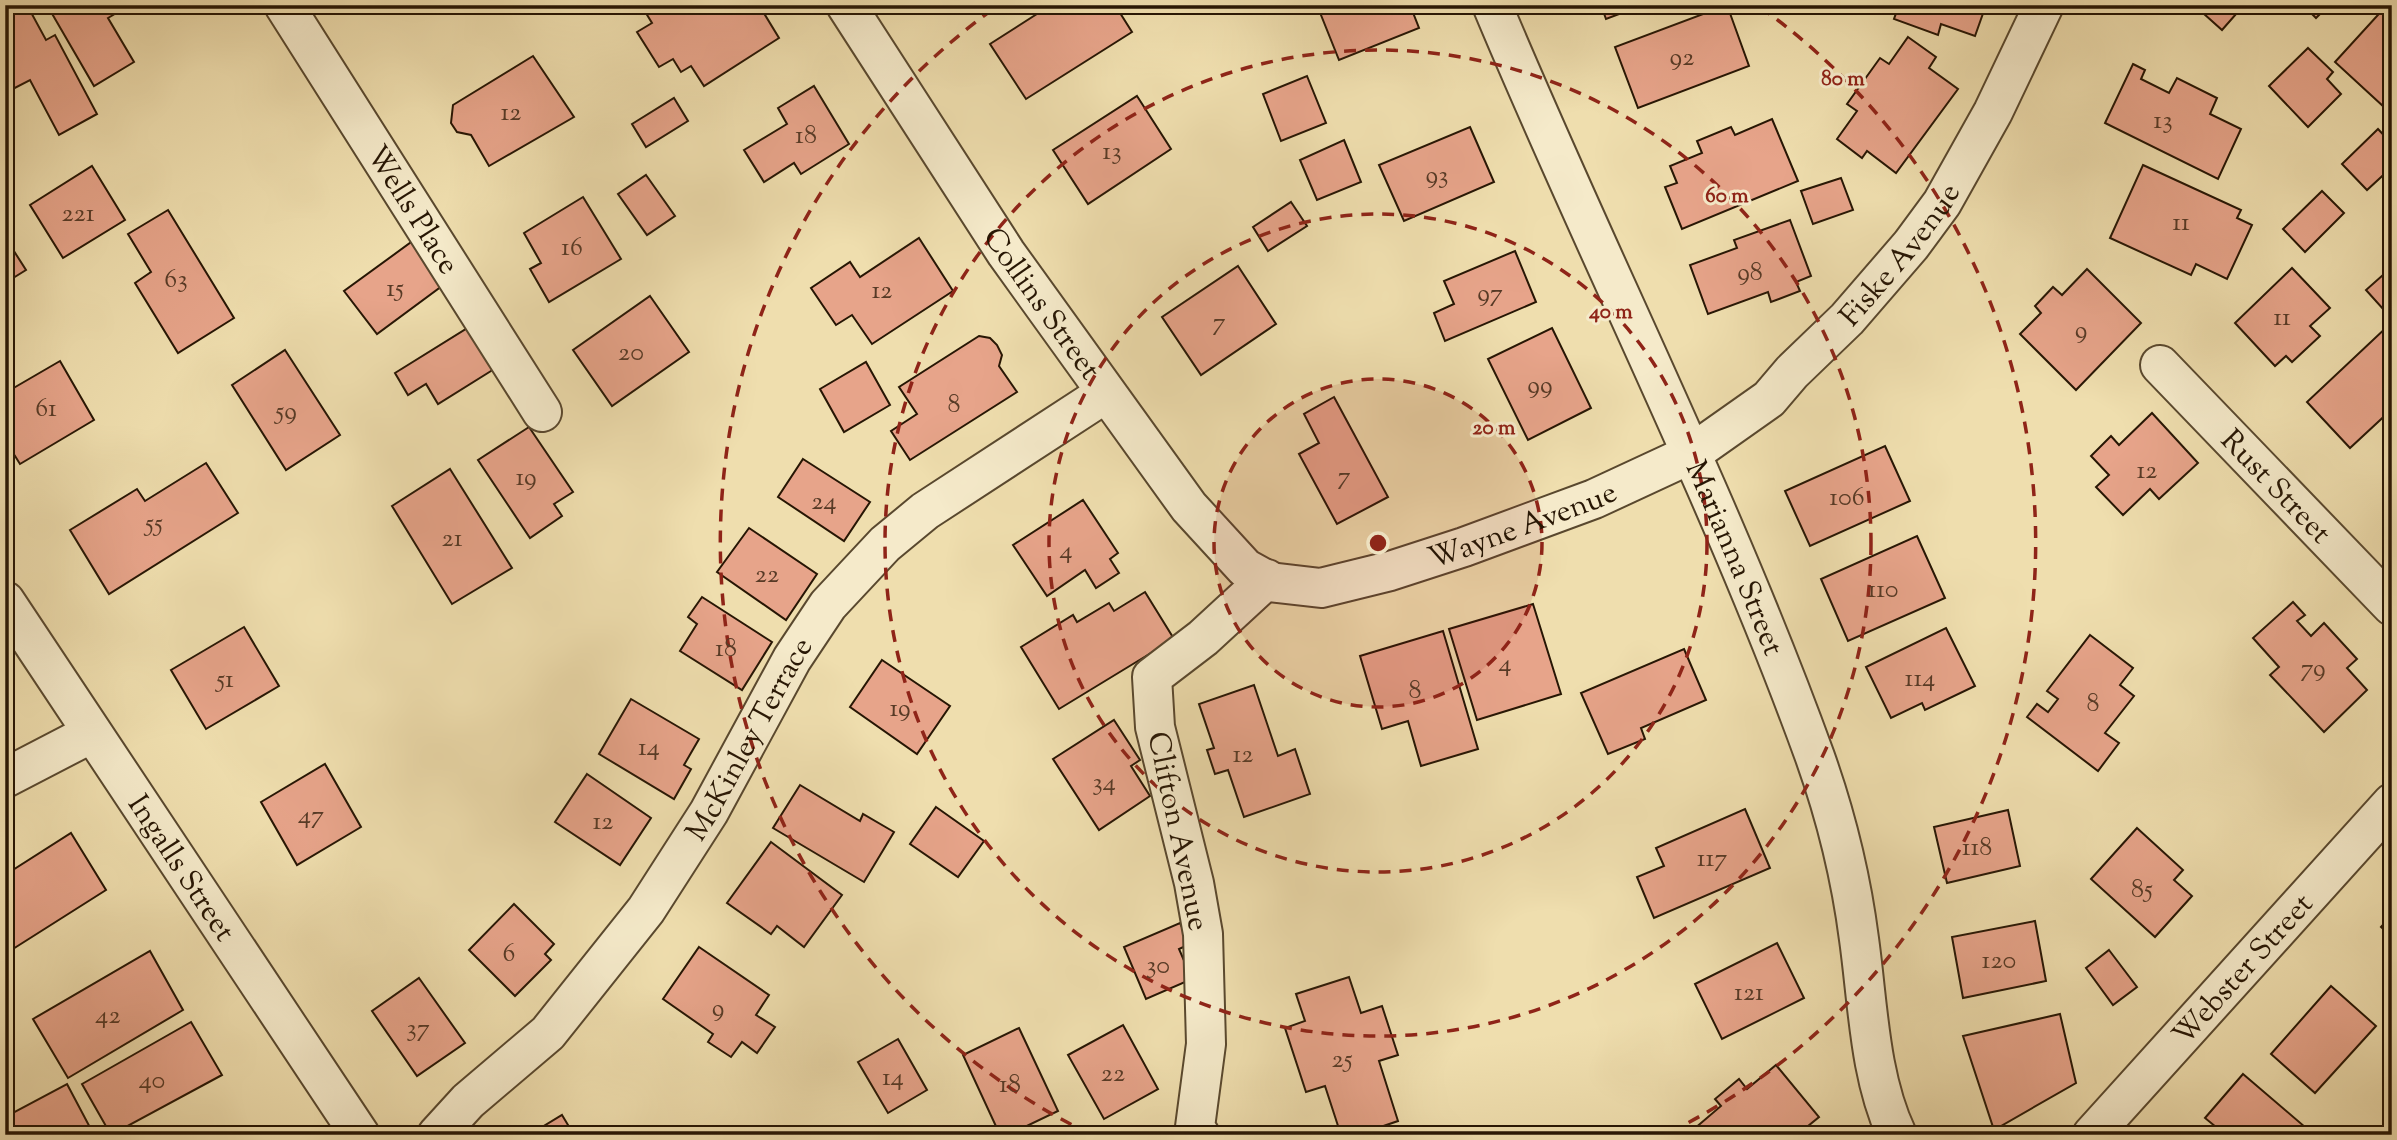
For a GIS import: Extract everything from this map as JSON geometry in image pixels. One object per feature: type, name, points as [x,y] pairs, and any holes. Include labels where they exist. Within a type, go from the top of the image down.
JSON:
[{"type":"street","name":"Wells Place","points":[[284,5],[542,412]]},
{"type":"street","name":"Collins Street","points":[[846,5],[1006,253],[1189,507],[1245,568],[1267,579]]},
{"type":"street","name":"Marianna Street","points":[[1492,5],[1541,122],[1691,454],[1785,681],[1835,817],[1859,935],[1876,1064],[1897,1135]]},
{"type":"street","name":"Fiske Avenue","points":[[1691,454],[1769,399],[1792,372],[1847,319],[1911,246],[1966,164],[2044,5]]},
{"type":"street","name":"Rust Street","points":[[2160,365],[2392,606]]},
{"type":"street","name":"McKinley Terrace","points":[[437,1135],[475,1095],[548,1033],[646,910],[709,812],[792,659],[828,605],[885,544],[925,511],[1106,393]]},
{"type":"street","name":"Wayne Avenue","points":[[1267,579],[1321,588],[1390,571],[1594,499],[1691,454]]},
{"type":"street","name":"Clifton Avenue","points":[[1194,1132],[1206,1044],[1203,934],[1155,727],[1152,677],[1203,638],[1267,579]]},
{"type":"street","name":"Ingalls Street","points":[[5,601],[360,1135]]},
{"type":"street","points":[[5,778],[92,733]]},
{"type":"street","name":"Webster Street","points":[[2092,1135],[2392,803]]},
{"type":"building","points":[[5,5],[27,5],[46,40],[55,35],[97,114],[59,135],[30,80],[5,93]]},
{"type":"building","points":[[47,5],[123,5],[125,8],[108,18],[134,62],[94,86]]},
{"type":"building","points":[[641,5],[759,5],[779,38],[704,86],[691,66],[681,72],[673,59],[659,67],[637,32],[652,23]]},
{"type":"building","points":[[1051,5],[1115,5],[1132,32],[1026,99],[990,44]]},
{"type":"building","points":[[1317,5],[1410,5],[1419,28],[1339,60]]},
{"type":"building","points":[[1601,5],[1643,5],[1606,19]]},
{"type":"building","points":[[1727,5],[1749,66],[1638,108],[1615,47]]},
{"type":"building","points":[[1899,5],[1986,5],[1975,36],[1941,24],[1938,35],[1894,19]]},
{"type":"building","points":[[2194,5],[2244,5],[2222,30]]},
{"type":"building","points":[[2303,5],[2329,5],[2316,18]]},
{"type":"building","points":[[2387,5],[2392,5],[2392,98],[2384,107],[2335,62]]},
{"type":"building","points":[[1908,37],[1936,57],[1929,68],[1958,89],[1896,173],[1867,151],[1862,158],[1837,139],[1857,111],[1847,104],[1880,58],[1889,64]]},
{"type":"building","points":[[2308,48],[2333,72],[2327,79],[2341,94],[2308,127],[2269,86]]},
{"type":"building","points":[[533,56],[574,117],[489,166],[471,135],[457,132],[451,123],[453,105]]},
{"type":"building","points":[[2133,64],[2145,70],[2141,79],[2169,93],[2177,78],[2217,98],[2210,114],[2241,129],[2218,179],[2105,123]]},
{"type":"building","points":[[1307,76],[1326,123],[1281,141],[1263,94]]},
{"type":"building","points":[[814,86],[849,144],[801,174],[794,163],[764,182],[744,150],[787,124],[778,108]]},
{"type":"building","points":[[1137,96],[1171,149],[1088,204],[1053,150]]},
{"type":"building","points":[[674,98],[688,121],[646,147],[632,124]]},
{"type":"building","points":[[1772,119],[1798,181],[1682,229],[1665,187],[1677,183],[1670,166],[1702,153],[1697,141],[1731,127],[1735,135]]},
{"type":"building","points":[[1470,127],[1494,182],[1404,221],[1379,165]]},
{"type":"building","points":[[2378,129],[2392,144],[2392,167],[2367,190],[2342,164]]},
{"type":"building","points":[[1344,140],[1361,182],[1317,200],[1300,160]]},
{"type":"building","points":[[2143,165],[2241,210],[2237,218],[2252,225],[2227,279],[2196,264],[2191,275],[2110,238]]},
{"type":"building","points":[[92,166],[125,220],[63,258],[30,205]]},
{"type":"building","points":[[646,175],[675,216],[647,235],[618,194]]},
{"type":"building","points":[[1841,178],[1853,210],[1813,224],[1801,191]]},
{"type":"building","points":[[2322,191],[2344,213],[2305,252],[2283,229]]},
{"type":"building","points":[[583,197],[621,259],[549,302],[530,269],[541,263],[524,233]]},
{"type":"building","points":[[1291,202],[1307,226],[1268,251],[1253,227]]},
{"type":"building","points":[[168,210],[234,318],[178,353],[135,283],[151,272],[128,234]]},
{"type":"building","points":[[1790,220],[1811,276],[1796,282],[1800,291],[1771,302],[1768,292],[1708,314],[1690,265],[1737,248],[1734,240]]},
{"type":"building","points":[[5,237],[26,270],[5,283]]},
{"type":"building","points":[[919,238],[953,291],[872,344],[852,315],[836,325],[811,288],[850,262],[860,277]]},
{"type":"building","points":[[414,240],[446,283],[377,334],[344,291]]},
{"type":"building","points":[[1515,251],[1536,302],[1445,341],[1434,313],[1454,304],[1444,281]]},
{"type":"building","points":[[1238,266],[1276,324],[1201,375],[1162,317]]},
{"type":"building","points":[[2392,267],[2392,319],[2366,290]]},
{"type":"building","points":[[2292,268],[2330,308],[2310,326],[2320,336],[2292,362],[2286,356],[2275,366],[2235,323]]},
{"type":"building","points":[[2087,269],[2141,323],[2076,390],[2020,334],[2041,313],[2035,306],[2053,287],[2062,295]]},
{"type":"building","points":[[650,296],[689,352],[612,406],[573,350]]},
{"type":"building","points":[[474,324],[499,366],[438,404],[426,384],[408,395],[395,373]]},
{"type":"building","points":[[2390,324],[2392,409],[2350,448],[2307,402]]},
{"type":"building","points":[[1552,328],[1591,408],[1528,440],[1488,359]]},
{"type":"building","points":[[979,336],[990,338],[997,345],[1002,355],[999,366],[1017,392],[910,460],[891,431],[917,414],[899,387]]},
{"type":"building","points":[[285,350],[340,435],[286,470],[232,385]]},
{"type":"building","points":[[60,361],[94,420],[20,464],[5,440],[5,393]]},
{"type":"building","points":[[866,362],[890,405],[844,432],[820,389]]},
{"type":"building","points":[[1334,397],[1388,497],[1337,524],[1299,454],[1319,443],[1304,414]]},
{"type":"building","points":[[2152,413],[2198,463],[2159,499],[2150,489],[2123,515],[2096,487],[2109,475],[2091,456],[2111,436],[2119,445]]},
{"type":"building","points":[[529,427],[573,492],[554,504],[562,516],[530,538],[478,460]]},
{"type":"building","points":[[1885,446],[1910,501],[1810,546],[1785,491]]},
{"type":"building","points":[[803,459],[870,502],[844,541],[778,497]]},
{"type":"building","points":[[206,463],[238,513],[109,594],[70,530],[137,489],[145,501]]},
{"type":"building","points":[[450,469],[512,568],[452,604],[392,506]]},
{"type":"building","points":[[1083,500],[1118,553],[1110,559],[1119,573],[1096,588],[1085,570],[1047,596],[1013,545]]},
{"type":"building","points":[[749,528],[817,574],[786,620],[717,572]]},
{"type":"building","points":[[1917,536],[1945,598],[1848,641],[1821,579]]},
{"type":"building","points":[[1145,592],[1174,639],[1059,709],[1021,647],[1073,615],[1077,622],[1109,603],[1114,611]]},
{"type":"building","points":[[702,597],[772,642],[742,690],[680,651],[697,624],[688,617]]},
{"type":"building","points":[[2293,602],[2305,615],[2297,621],[2311,636],[2324,623],[2357,659],[2347,668],[2367,690],[2324,732],[2270,675],[2279,667],[2253,638]]},
{"type":"building","points":[[1533,604],[1561,694],[1477,720],[1449,629]]},
{"type":"building","points":[[244,627],[279,686],[206,729],[171,670]]},
{"type":"building","points":[[1946,628],[1975,686],[1925,710],[1922,703],[1891,718],[1866,667]]},
{"type":"building","points":[[1443,631],[1478,749],[1421,766],[1408,721],[1382,729],[1360,656]]},
{"type":"building","points":[[2090,635],[2133,668],[2120,685],[2134,696],[2105,733],[2119,743],[2098,771],[2027,717],[2037,704],[2048,712],[2058,699],[2047,691]]},
{"type":"building","points":[[1684,649],[1706,700],[1641,728],[1645,739],[1608,754],[1581,693]]},
{"type":"building","points":[[882,660],[950,706],[917,754],[850,707]]},
{"type":"building","points":[[1254,685],[1278,756],[1295,749],[1310,794],[1244,817],[1228,770],[1215,774],[1207,750],[1214,748],[1199,704]]},
{"type":"building","points":[[631,699],[699,739],[684,765],[691,769],[674,799],[599,754]]},
{"type":"building","points":[[1114,720],[1140,760],[1131,766],[1150,796],[1099,830],[1053,759]]},
{"type":"building","points":[[325,764],[361,827],[297,865],[261,802]]},
{"type":"building","points":[[587,774],[651,818],[620,865],[555,822]]},
{"type":"building","points":[[800,785],[860,821],[863,814],[894,832],[864,882],[773,828]]},
{"type":"building","points":[[936,807],[984,841],[958,877],[910,844]]},
{"type":"building","points":[[1745,809],[1770,868],[1654,918],[1637,877],[1664,866],[1656,848]]},
{"type":"building","points":[[2008,810],[2020,866],[1947,883],[1934,827]]},
{"type":"building","points":[[2137,828],[2183,870],[2174,880],[2192,896],[2155,937],[2091,879]]},
{"type":"building","points":[[71,833],[106,890],[5,954],[5,875]]},
{"type":"building","points":[[771,842],[842,895],[804,947],[777,926],[771,934],[727,903]]},
{"type":"building","points":[[514,904],[554,944],[545,954],[551,960],[515,996],[469,950]]},
{"type":"building","points":[[2392,915],[2392,937],[2381,927]]},
{"type":"building","points":[[2035,921],[2046,981],[1963,998],[1952,937]]},
{"type":"building","points":[[1180,923],[1190,944],[1179,949],[1192,979],[1146,999],[1124,947]]},
{"type":"building","points":[[1777,943],[1804,998],[1722,1039],[1695,984]]},
{"type":"building","points":[[699,947],[769,995],[756,1015],[775,1027],[757,1053],[742,1042],[731,1057],[708,1042],[713,1034],[663,999]]},
{"type":"building","points":[[2109,950],[2137,987],[2113,1005],[2086,968]]},
{"type":"building","points":[[150,951],[183,1010],[68,1078],[33,1019]]},
{"type":"building","points":[[1349,977],[1361,1013],[1382,1006],[1398,1055],[1379,1061],[1398,1121],[1357,1135],[1341,1135],[1325,1086],[1306,1092],[1285,1028],[1305,1021],[1296,994]]},
{"type":"building","points":[[419,978],[465,1043],[417,1076],[372,1011]]},
{"type":"building","points":[[2331,986],[2376,1026],[2315,1093],[2271,1054]]},
{"type":"building","points":[[2060,1014],[2076,1083],[1994,1130],[1963,1036]]},
{"type":"building","points":[[191,1022],[222,1075],[111,1135],[82,1084]]},
{"type":"building","points":[[1123,1025],[1158,1089],[1104,1119],[1068,1055]]},
{"type":"building","points":[[1019,1028],[1058,1111],[1008,1135],[1000,1135],[963,1055]]},
{"type":"building","points":[[898,1039],[927,1090],[888,1113],[858,1062]]},
{"type":"building","points":[[1776,1065],[1819,1117],[1797,1135],[1687,1135],[1721,1106],[1715,1099],[1739,1079],[1747,1089]]},
{"type":"building","points":[[2243,1074],[2305,1127],[2298,1135],[2220,1135],[2222,1132],[2205,1118]]},
{"type":"building","points":[[67,1084],[94,1135],[5,1135],[5,1117]]},
{"type":"building","points":[[562,1115],[574,1135],[529,1135]]}]
